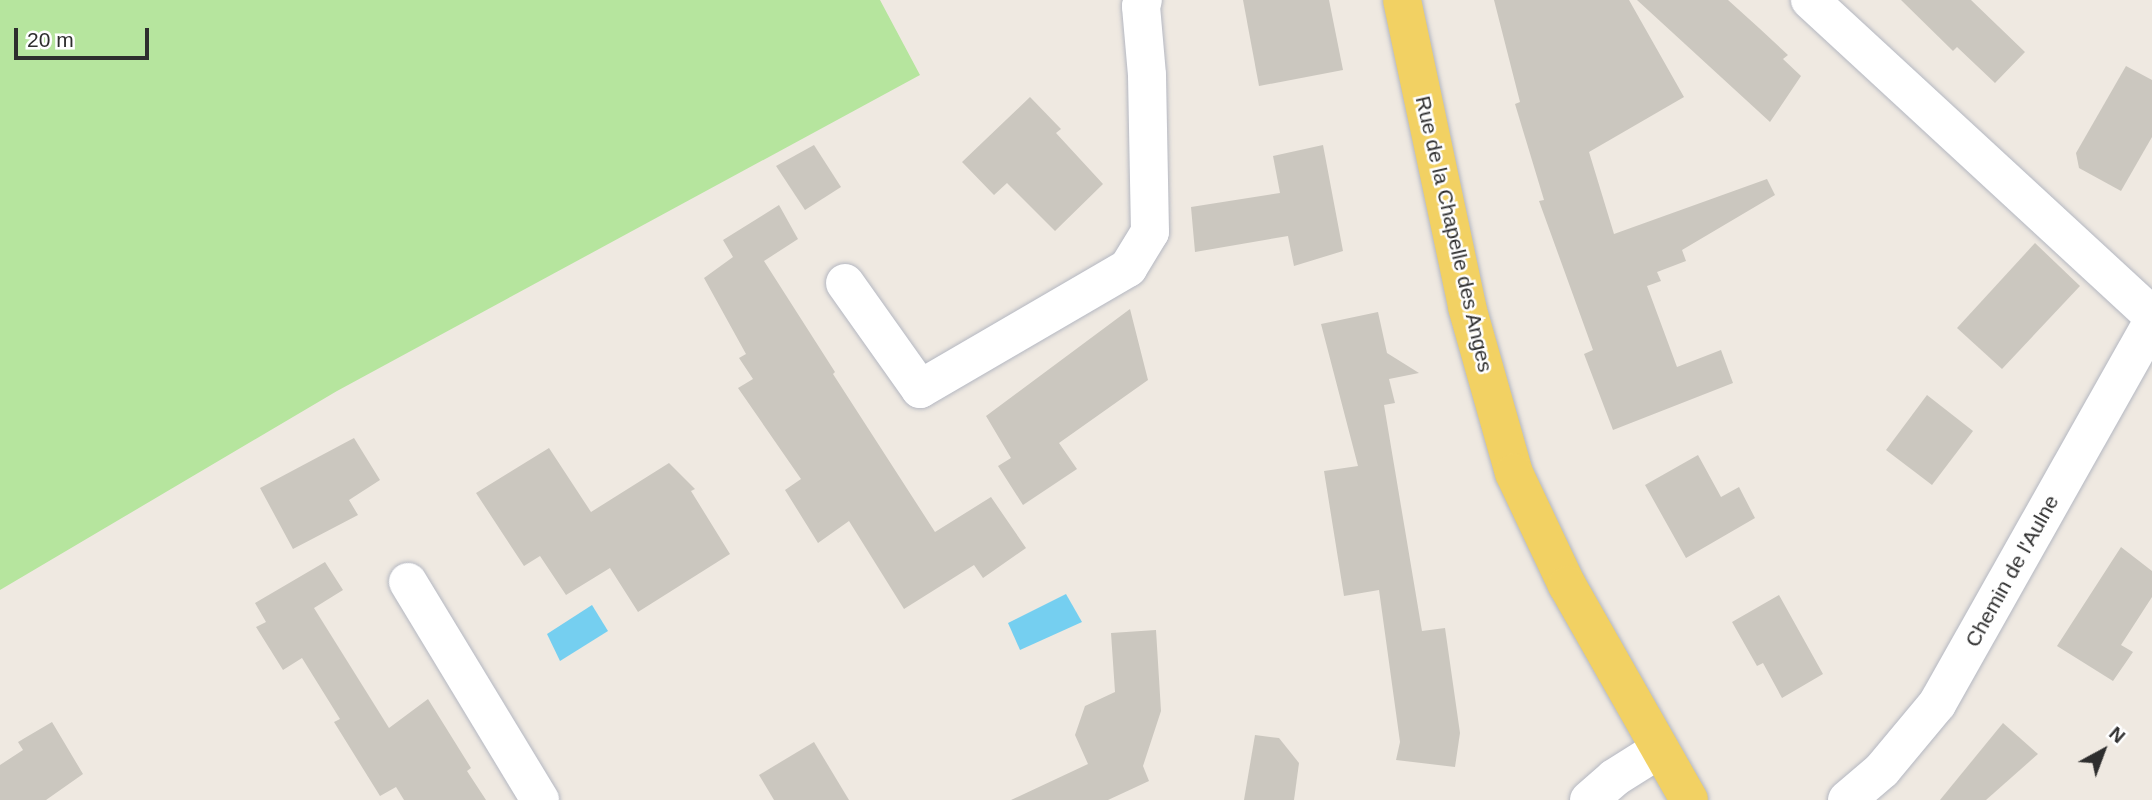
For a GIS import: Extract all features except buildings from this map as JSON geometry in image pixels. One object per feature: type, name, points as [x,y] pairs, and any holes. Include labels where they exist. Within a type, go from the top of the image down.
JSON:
[{"type":"main road","name":"Rue de la Chapelle des Anges","points":[[1402,0],[1467,306],[1514,473],[1567,585],[1689,800]]},
{"type":"street","points":[[845,283],[920,389],[1128,268],[1150,232],[1147,75],[1141,6],[1143,0]]},
{"type":"street","points":[[1810,0],[2152,316]]},
{"type":"street","name":"Chemin de l'Aulne","points":[[1847,800],[1882,771],[1937,704],[2152,323]]},
{"type":"street","points":[[408,582],[540,800]]},
{"type":"street","points":[[1590,800],[1614,778],[1660,749]]},
{"type":"green space","points":[[0,0],[880,0],[920,75],[337,391],[0,590]]},
{"type":"water","points":[[1066,594],[1082,622],[1020,650],[1008,623]]},
{"type":"water","points":[[592,605],[608,631],[560,661],[547,634]]}]
